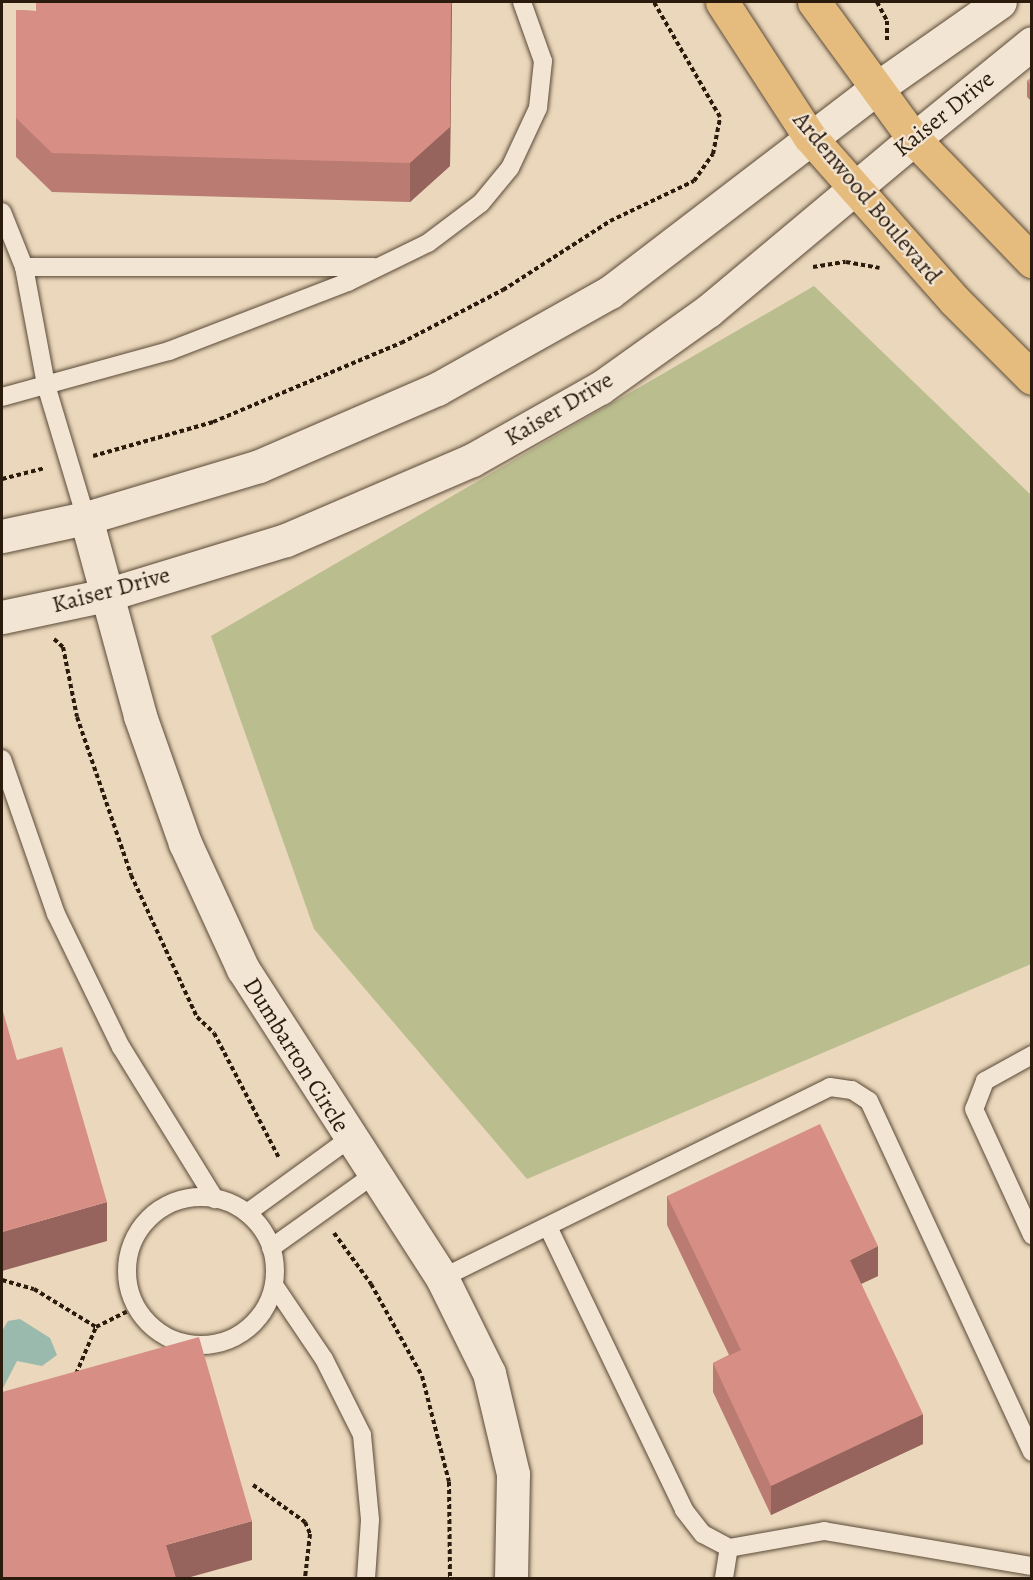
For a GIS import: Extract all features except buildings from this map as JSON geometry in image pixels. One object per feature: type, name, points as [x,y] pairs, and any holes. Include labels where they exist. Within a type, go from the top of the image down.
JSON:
[{"type":"main road","name":"Ardenwood Boulevard","points":[[722,2],[809,136],[1032,378]]},
{"type":"main road","points":[[814,2],[914,139],[1032,261]]},
{"type":"street","points":[[2,536],[86,518],[259,466],[437,389],[610,292],[809,136],[1000,2]]},
{"type":"street","name":"Kaiser Drive","points":[[2,617],[106,595],[286,540],[472,460],[600,388],[708,311],[1032,44]]},
{"type":"street","name":"Dumbarton Circle","points":[[86,518],[140,716],[185,843],[243,969],[372,1176],[442,1278],[489,1373],[513,1474],[511,1578]]},
{"type":"lane","points":[[2,397],[169,351],[379,267],[428,243],[481,203],[525,143],[537,108],[543,61],[522,2]]},
{"type":"lane","points":[[2,212],[24,267],[46,385],[86,518]]},
{"type":"lane","points":[[24,267],[379,267]]},
{"type":"lane","points":[[2,759],[61,924],[121,1047],[215,1198]]},
{"type":"lane","points":[[1032,1055],[985,1081],[974,1109],[1032,1235]]},
{"type":"lane","points":[[442,1278],[549,1229],[830,1087],[852,1090],[869,1101],[1032,1452]]},
{"type":"lane","points":[[247,1213],[349,1139]]},
{"type":"lane","points":[[271,1248],[372,1176]]},
{"type":"lane","points":[[215,1198],[247,1213],[271,1248],[274,1285],[268,1303],[243,1332],[207,1345],[169,1338],[136,1307],[126,1277],[127,1258],[144,1223],[175,1201],[215,1198]]},
{"type":"lane","points":[[549,1229],[684,1510],[703,1534],[729,1548],[824,1531],[1032,1566]]},
{"type":"lane","points":[[274,1285],[324,1359],[362,1435],[370,1520],[366,1578]]},
{"type":"lane","points":[[724,1578],[729,1548]]},
{"type":"path","points":[[2,478],[213,422],[381,352],[503,290],[610,221],[694,181],[713,154],[720,117],[654,2]]},
{"type":"path","points":[[877,2],[887,21],[886,45]]},
{"type":"path","points":[[808,268],[846,262],[884,270]]},
{"type":"path","points":[[51,637],[63,647],[77,717],[131,875],[197,1017],[214,1033],[281,1162]]},
{"type":"path","points":[[332,1230],[371,1284],[422,1376],[449,1482],[450,1578]]},
{"type":"path","points":[[2,1280],[34,1289],[96,1327]]},
{"type":"path","points":[[73,1379],[96,1327],[136,1307]]},
{"type":"path","points":[[253,1485],[305,1522],[310,1534],[305,1578]]},
{"type":"green space","points":[[814,286],[1031,495],[1031,964],[527,1179],[314,929],[211,636]]},
{"type":"shaded area","points":[[20,1319],[50,1338],[57,1355],[42,1366],[17,1361],[2,1390],[2,1331],[8,1321]]}]
